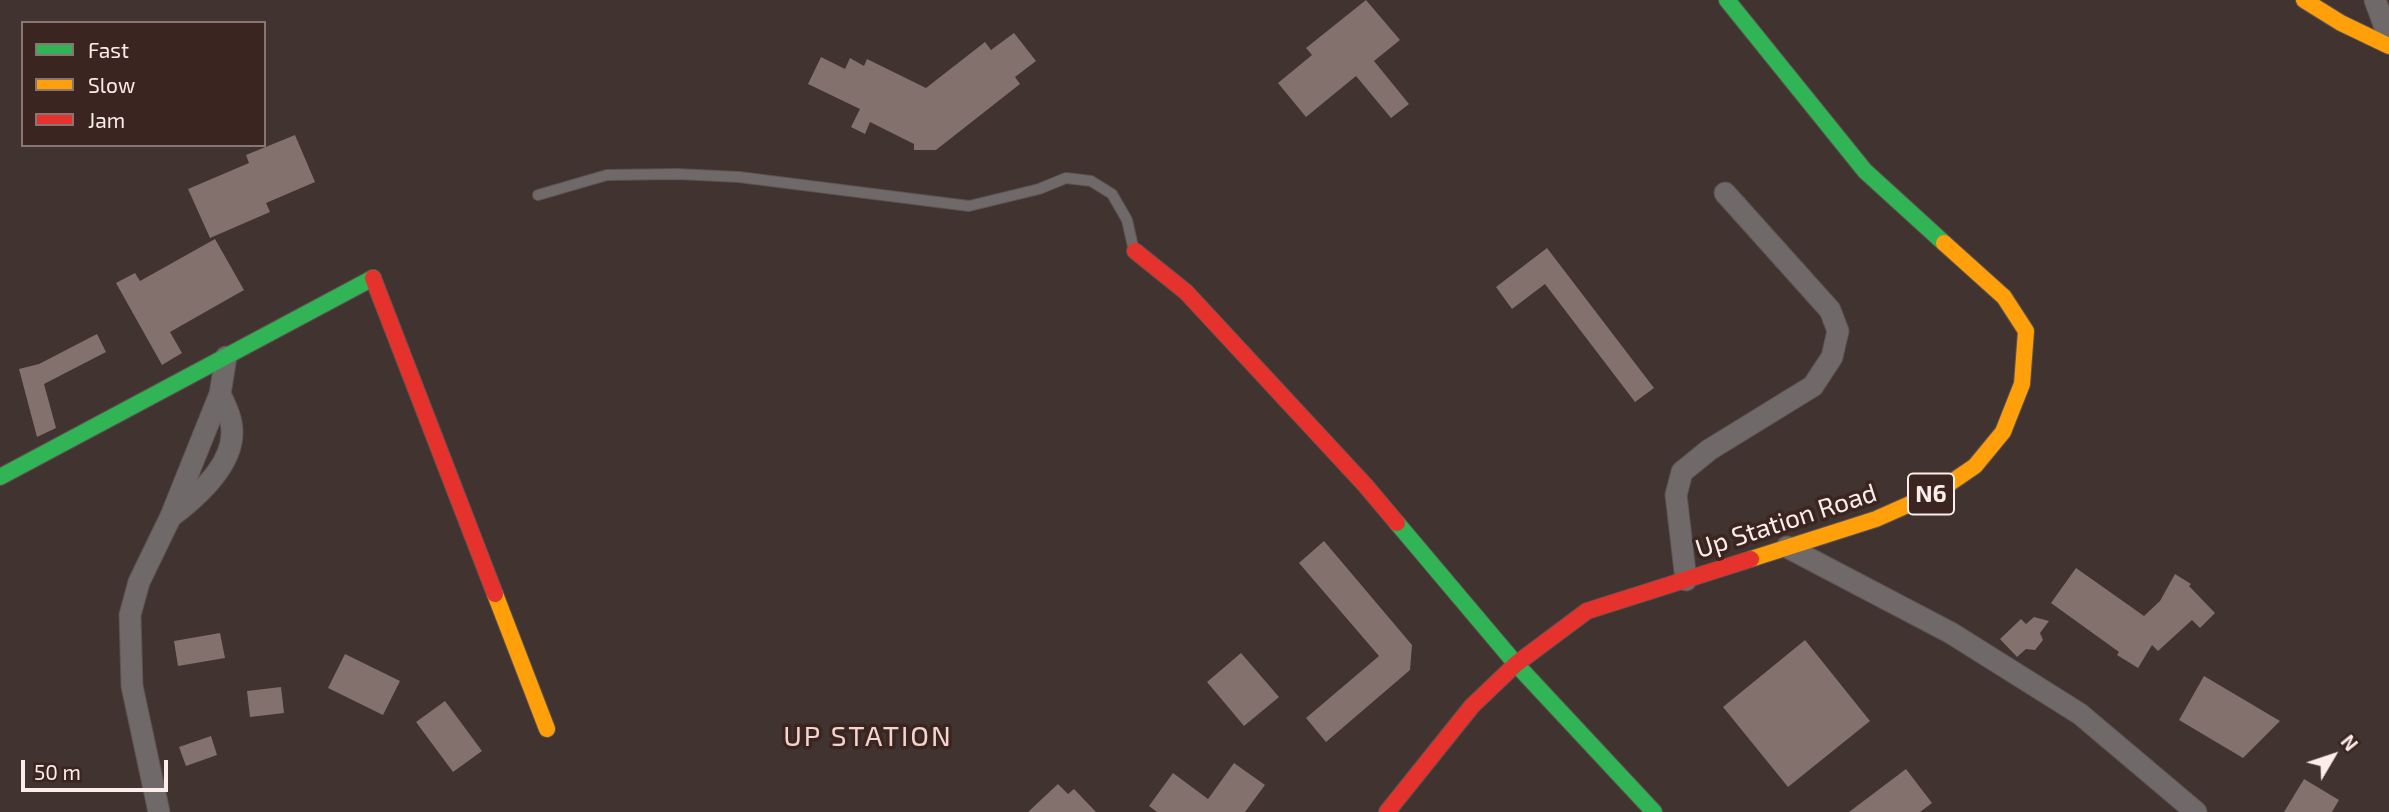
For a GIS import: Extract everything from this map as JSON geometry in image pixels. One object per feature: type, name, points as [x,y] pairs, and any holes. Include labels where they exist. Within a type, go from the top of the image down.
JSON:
[{"type":"main road","name":"Up Station Road","points":[[1387,812],[1472,706],[1516,664],[1587,611],[1876,519],[1937,492],[1975,466],[2003,432],[2022,384],[2026,331],[2004,297],[1865,171],[1727,0]]},
{"type":"main road","points":[[2304,0],[2342,23],[2389,46]]},
{"type":"main road","points":[[1135,251],[1186,292],[1328,444],[1516,664],[1654,812]]},
{"type":"main road","points":[[0,477],[373,278],[547,729]]},
{"type":"street","points":[[2375,0],[2389,38]]},
{"type":"street","points":[[1686,580],[1676,495],[1682,472],[1709,450],[1813,386],[1832,358],[1838,331],[1830,310],[1725,193]]},
{"type":"street","points":[[159,812],[132,685],[130,615],[139,582],[171,516],[200,438],[220,394],[226,357]]},
{"type":"street","points":[[171,516],[208,484],[228,451],[232,432],[228,411],[220,394]]},
{"type":"street","points":[[1787,547],[1951,633],[2080,714],[2196,812]]},
{"type":"lane","points":[[538,195],[607,175],[677,174],[739,177],[969,206],[1038,189],[1066,178],[1091,181],[1112,194],[1127,220],[1135,251]]},
{"type":"building","points":[[1366,0],[1400,40],[1374,61],[1409,104],[1391,118],[1356,76],[1306,117],[1278,83],[1312,55],[1306,48]]},
{"type":"building","points":[[1014,33],[1036,61],[1015,77],[1020,84],[936,150],[914,150],[914,144],[870,122],[865,134],[851,127],[860,109],[808,84],[821,57],[845,69],[850,58],[864,66],[867,59],[926,88],[985,42],[991,50]]},
{"type":"building","points":[[295,135],[315,182],[266,203],[270,212],[210,238],[188,189],[249,163],[246,155]]},
{"type":"building","points":[[215,239],[244,290],[170,332],[182,353],[162,365],[116,283],[135,273],[140,281]]},
{"type":"building","points":[[1547,248],[1654,388],[1635,402],[1545,284],[1512,309],[1496,287]]},
{"type":"building","points":[[97,334],[106,352],[44,384],[56,428],[37,437],[19,369],[39,364]]},
{"type":"building","points":[[1324,541],[1412,645],[1410,670],[1326,742],[1306,718],[1379,656],[1299,563]]},
{"type":"building","points":[[2076,568],[2144,616],[2160,601],[2175,574],[2191,584],[2189,586],[2215,613],[2200,628],[2192,620],[2158,651],[2152,645],[2138,668],[2117,655],[2119,652],[2051,603]]},
{"type":"building","points":[[2034,617],[2049,621],[2040,633],[2043,640],[2035,650],[2026,649],[2017,657],[2000,639],[2021,619],[2026,624]]},
{"type":"building","points":[[220,633],[225,658],[178,666],[174,641]]},
{"type":"building","points":[[1805,640],[1870,721],[1788,787],[1723,707]]},
{"type":"building","points":[[1241,653],[1279,697],[1244,726],[1207,682]]},
{"type":"building","points":[[345,654],[400,681],[383,715],[328,688]]},
{"type":"building","points":[[2204,676],[2280,721],[2243,758],[2179,720]]},
{"type":"building","points":[[281,687],[284,713],[250,717],[247,691]]},
{"type":"building","points":[[445,701],[482,751],[453,772],[416,722]]},
{"type":"building","points":[[211,736],[217,755],[186,766],[179,747]]},
{"type":"building","points":[[1234,763],[1265,785],[1245,812],[1157,812],[1149,806],[1173,773],[1208,799]]},
{"type":"building","points":[[1906,769],[1932,803],[1920,812],[1849,812]]},
{"type":"building","points":[[2304,779],[2339,800],[2332,812],[2284,812]]},
{"type":"building","points":[[1058,784],[1068,794],[1074,789],[1096,812],[1028,812]]},
{"type":"traffic: fast","points":[[1727,0],[1865,171],[1944,243]]},
{"type":"traffic: fast","points":[[0,477],[373,278]]},
{"type":"traffic: fast","points":[[1397,523],[1516,664],[1654,812]]},
{"type":"traffic: slow","points":[[2304,0],[2341,23],[2389,46]]},
{"type":"traffic: slow","points":[[1751,559],[1876,519],[1937,492],[1975,466],[2003,432],[2022,384],[2026,331],[2004,297],[1944,243]]},
{"type":"traffic: slow","points":[[495,594],[547,729]]},
{"type":"traffic: jam","points":[[1135,251],[1186,292],[1397,523]]},
{"type":"traffic: jam","points":[[373,278],[495,594]]},
{"type":"traffic: jam","points":[[1387,812],[1472,706],[1516,664],[1587,611],[1751,559]]},
{"type":"district","name":"UP STATION","points":[[868,737]]}]
